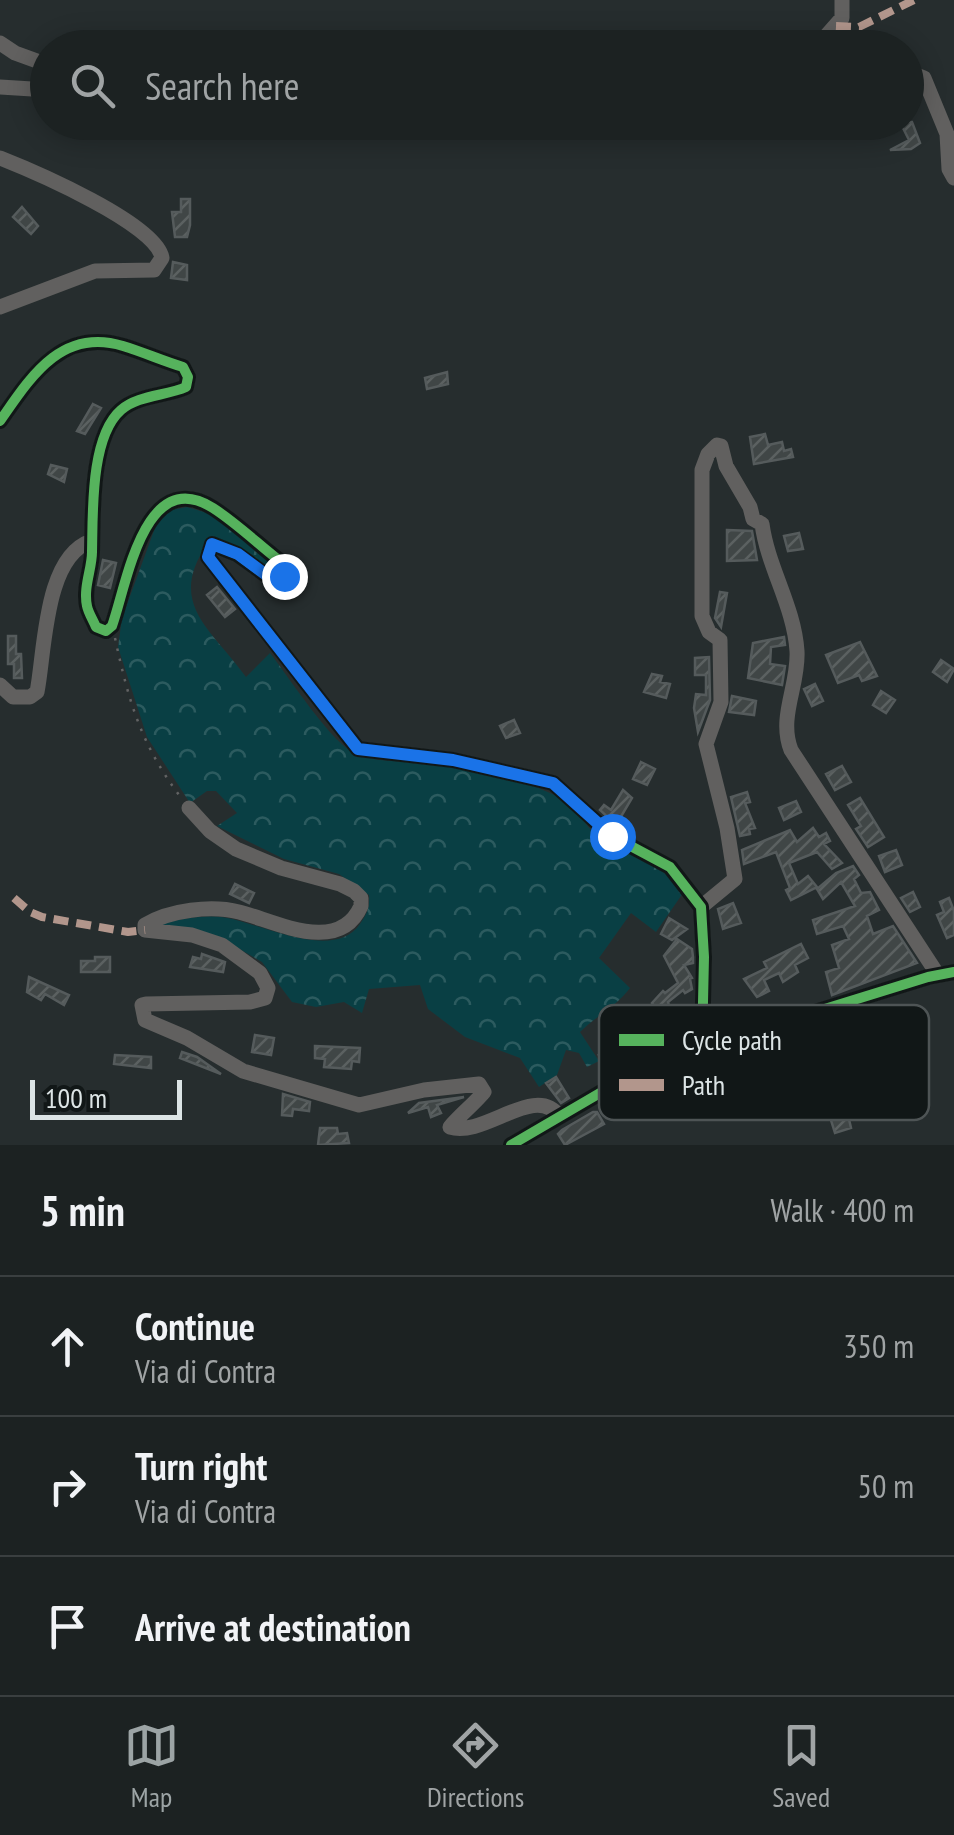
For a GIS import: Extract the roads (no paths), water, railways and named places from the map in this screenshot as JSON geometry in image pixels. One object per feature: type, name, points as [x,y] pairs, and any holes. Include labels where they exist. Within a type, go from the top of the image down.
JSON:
[{"type":"street","points":[[832,30],[842,18],[842,0]]},
{"type":"street","points":[[0,43],[30,58]]},
{"type":"street","points":[[924,78],[947,134],[949,169],[954,178]]},
{"type":"street","points":[[0,87],[30,89]]},
{"type":"street","points":[[0,158],[60,183],[149,235],[160,248],[162,258],[154,270],[95,271],[0,308]]},
{"type":"street","points":[[0,422],[50,357],[70,346],[121,345],[183,368],[188,377],[186,387],[159,393],[121,410],[102,438],[96,468],[87,606],[96,627],[106,631],[112,626],[145,524],[162,504],[186,500],[210,506],[285,566],[284,576],[273,580],[225,546],[212,544],[208,557],[358,749],[453,760],[553,783],[612,836],[670,867],[701,907],[703,1005]]},
{"type":"street","points":[[701,907],[735,880],[727,828],[706,744],[721,702],[720,640],[710,632],[702,616],[704,540],[700,516],[704,462],[717,445],[721,446],[726,466],[753,519],[762,524],[771,564],[787,600],[797,648],[786,727],[791,750],[946,973],[840,1005]]},
{"type":"street","points":[[0,685],[13,698],[30,697],[36,692],[50,595],[66,565],[83,544],[92,541]]},
{"type":"street","points":[[188,808],[210,831],[236,849],[281,868],[340,884],[354,891],[361,906],[347,924],[317,933],[220,910],[186,912],[152,921],[145,930],[192,935],[222,945],[260,973],[268,988],[265,998],[250,1002],[146,1004],[142,1006],[144,1020],[187,1038],[243,1071],[359,1105],[424,1090],[479,1084],[484,1092],[452,1124],[454,1130],[471,1128],[544,1102],[558,1116]]},
{"type":"street","points":[[510,1145],[599,1093]]}]
